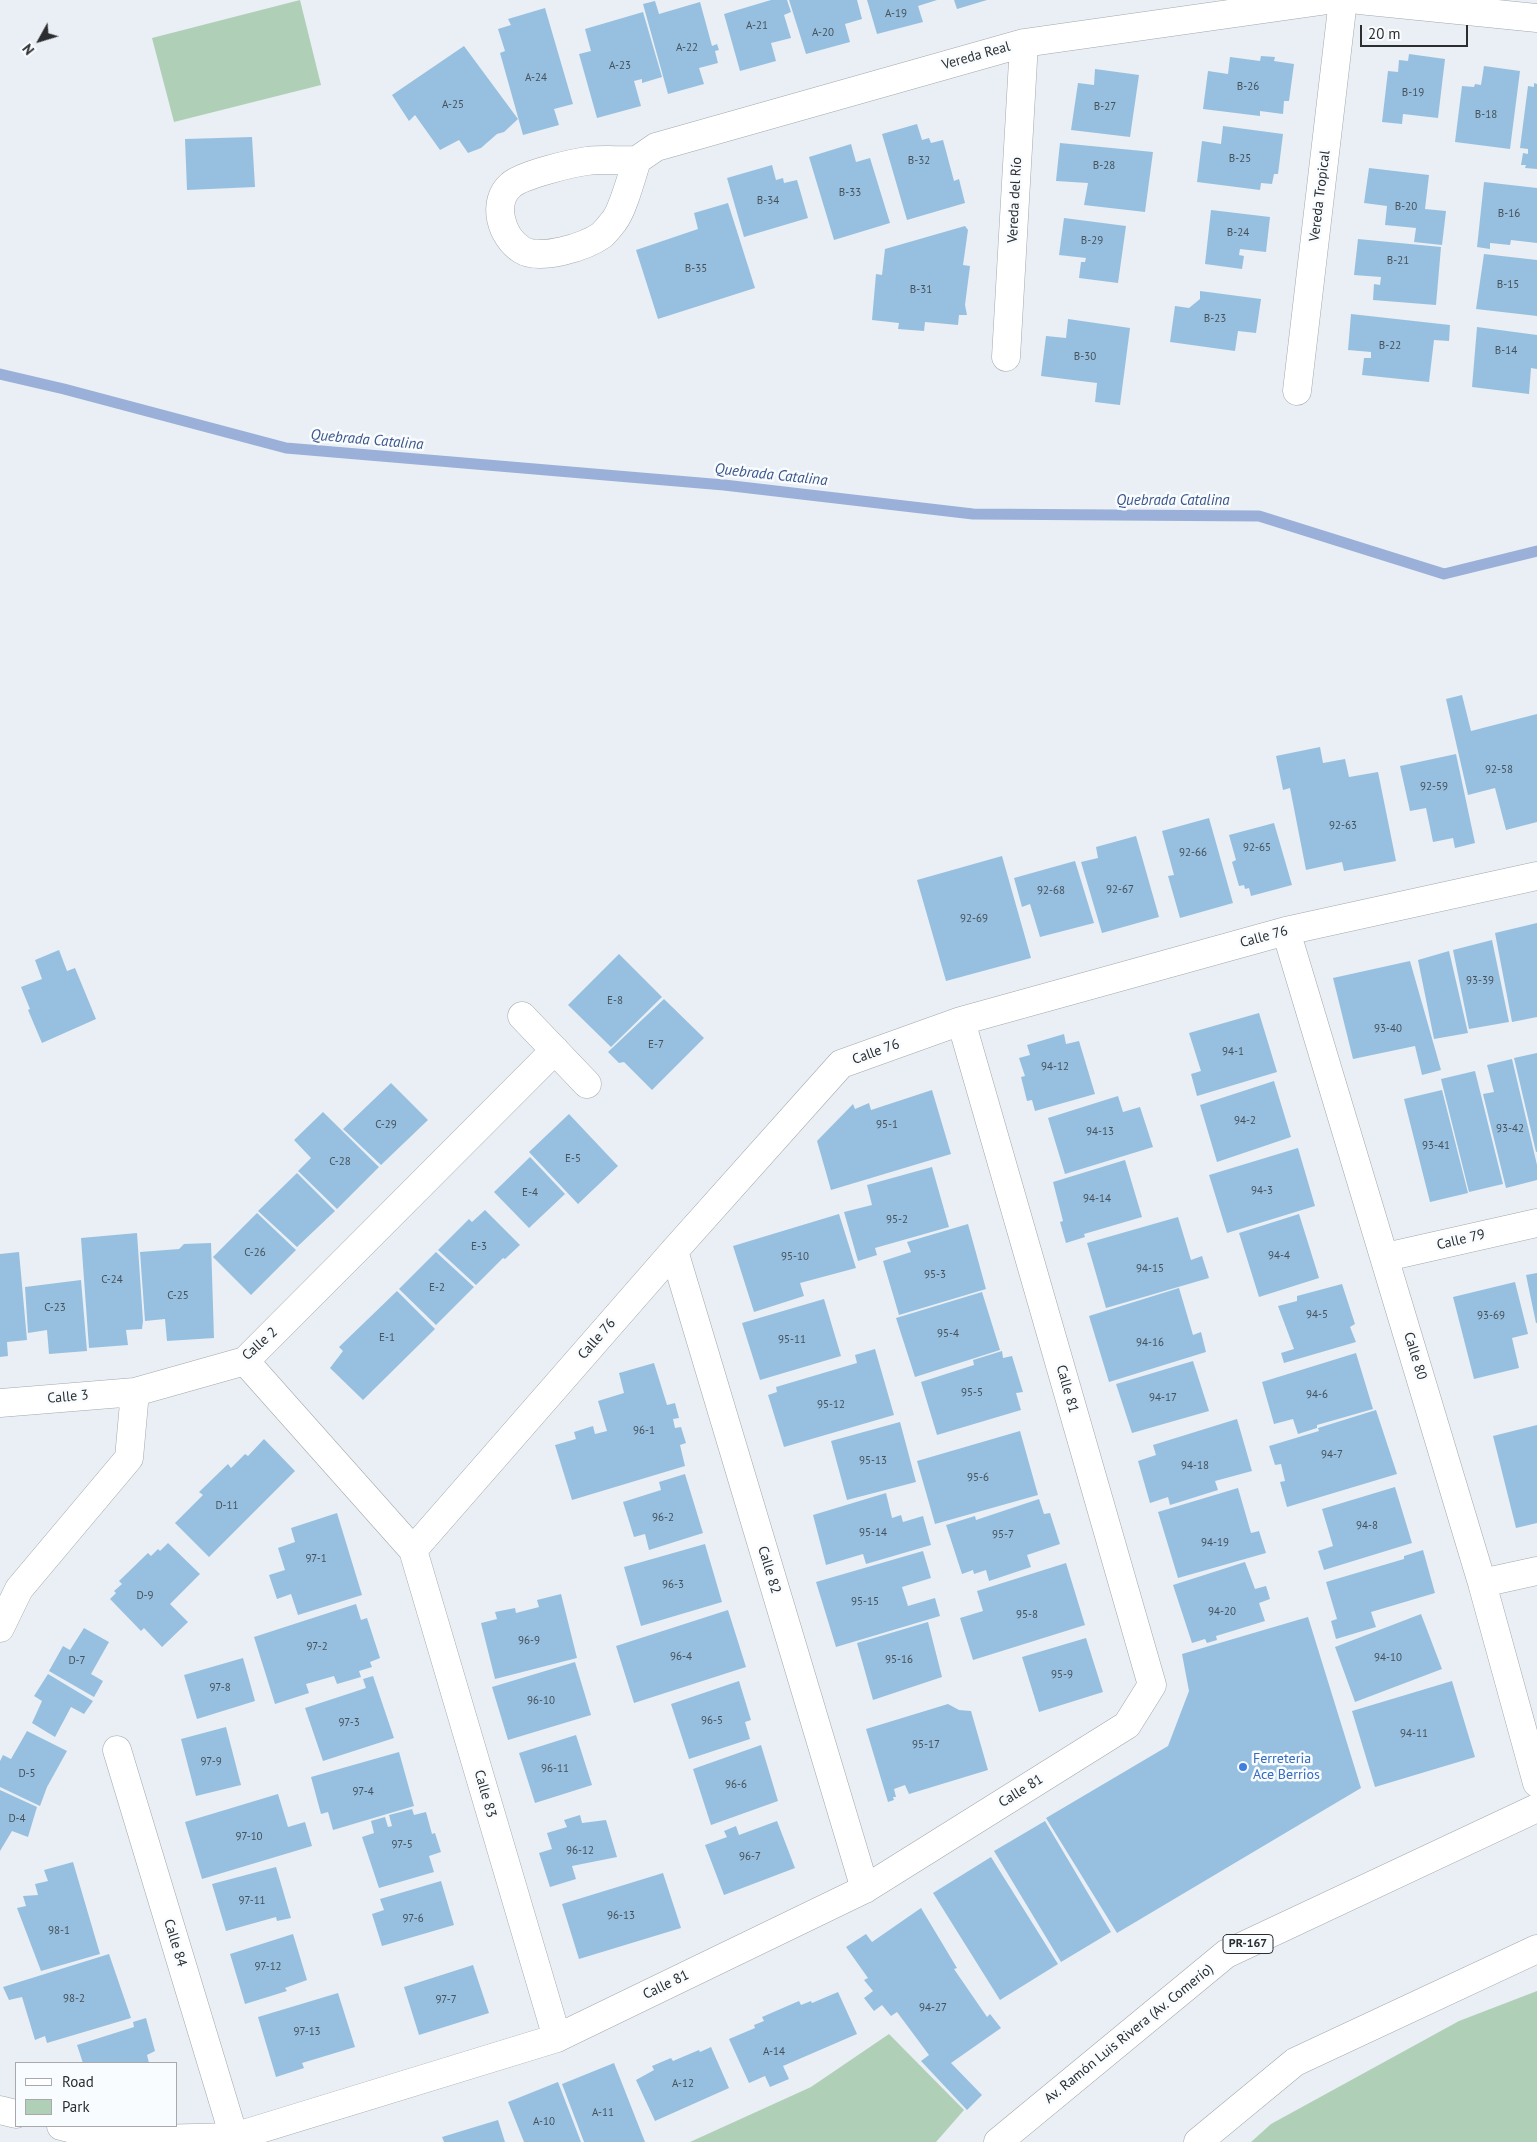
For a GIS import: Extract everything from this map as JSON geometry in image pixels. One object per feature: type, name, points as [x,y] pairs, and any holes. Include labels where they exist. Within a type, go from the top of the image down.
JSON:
[{"type":"street","name":"Vereda Real","points":[[637,160],[656,147],[1024,43],[1328,0]]},
{"type":"street","name":"Vereda Tropical","points":[[1297,391],[1343,0]]},
{"type":"street","points":[[1359,0],[1537,18]]},
{"type":"street","name":"Vereda del Río","points":[[1006,357],[1024,43]]},
{"type":"street","points":[[637,160],[616,219],[603,234],[592,241],[564,251],[541,254],[523,251],[510,239],[502,223],[500,207],[503,196],[511,185],[523,177],[586,161],[637,160]]},
{"type":"street","name":"Calle 76","points":[[413,1550],[674,1251],[841,1064],[961,1021],[1286,931],[1537,876]]},
{"type":"street","name":"Calle 80","points":[[1286,931],[1386,1257],[1482,1582],[1537,1783]]},
{"type":"street","points":[[522,1016],[587,1084]]},
{"type":"street","name":"Calle 81","points":[[65,2127],[117,2141],[234,2137],[557,2038],[865,1889],[1127,1725],[1152,1685],[961,1021]]},
{"type":"street","name":"Calle 2","points":[[135,1392],[244,1361],[555,1050]]},
{"type":"street","name":"Calle 79","points":[[1386,1257],[1537,1223]]},
{"type":"street","name":"Calle 82","points":[[674,1251],[865,1889]]},
{"type":"street","points":[[244,1361],[413,1550]]},
{"type":"street","points":[[0,1628],[20,1589],[129,1458],[135,1392]]},
{"type":"street","name":"Calle 3","points":[[0,1403],[135,1392]]},
{"type":"street","name":"Calle 83","points":[[413,1550],[557,2038]]},
{"type":"street","points":[[1482,1582],[1537,1571]]},
{"type":"street","name":"Calle 84","points":[[116,1750],[234,2137]]},
{"type":"street","name":"Av. Ramón Luis Rivera (Av. Comerío)","points":[[998,2142],[1226,1954],[1537,1808]]},
{"type":"street","points":[[1198,2142],[1295,2062],[1537,1949]]},
{"type":"street","points":[[0,2110],[15,2114]]},
{"type":"green space","points":[[300,0],[321,85],[174,122],[152,38]]},
{"type":"green space","points":[[1537,1991],[1537,2142],[1251,2142],[1271,2124],[1459,2021]]},
{"type":"green space","points":[[889,2034],[964,2110],[936,2142],[690,2142],[811,2087]]},
{"type":"building","points":[[771,0],[787,0],[791,12],[784,15],[791,38],[771,43],[776,61],[740,71],[724,14]]},
{"type":"building","points":[[789,0],[857,0],[862,19],[845,24],[850,42],[806,54]]},
{"type":"building","points":[[867,0],[937,0],[918,6],[923,22],[877,34]]},
{"type":"building","points":[[954,0],[987,0],[957,9]]},
{"type":"building","points":[[655,1],[659,14],[700,2],[712,46],[717,44],[719,50],[715,51],[718,63],[699,68],[704,84],[668,94],[643,4]]},
{"type":"building","points":[[545,8],[573,104],[554,109],[559,125],[523,135],[500,53],[505,51],[498,29],[511,25],[508,19]]},
{"type":"building","points":[[643,12],[662,77],[642,83],[642,79],[634,81],[641,106],[597,118],[579,54],[591,51],[585,29]]},
{"type":"building","points":[[464,46],[518,119],[504,132],[497,134],[481,148],[468,153],[459,140],[440,150],[415,115],[409,121],[392,95]]},
{"type":"building","points":[[1409,54],[1445,59],[1438,118],[1403,114],[1402,124],[1382,122],[1388,71],[1398,72],[1399,60],[1408,61]]},
{"type":"building","points":[[1261,56],[1275,57],[1274,61],[1294,64],[1289,101],[1284,101],[1283,114],[1260,111],[1260,116],[1203,109],[1208,71],[1228,74],[1230,57],[1260,61]]},
{"type":"building","points":[[1484,66],[1520,71],[1510,149],[1455,142],[1462,86],[1474,87],[1475,84],[1481,85]]},
{"type":"building","points":[[1095,69],[1139,75],[1130,137],[1071,130],[1078,83],[1094,85]]},
{"type":"building","points":[[1534,83],[1537,84],[1537,169],[1525,168],[1526,165],[1521,165],[1523,153],[1528,154],[1528,149],[1520,148],[1528,86],[1534,87]]},
{"type":"building","points":[[917,124],[922,140],[929,138],[931,143],[943,140],[954,181],[959,179],[965,203],[907,220],[882,134]]},
{"type":"building","points":[[1223,126],[1283,134],[1278,174],[1274,174],[1272,184],[1261,183],[1260,190],[1197,182],[1202,141],[1221,144]]},
{"type":"building","points":[[252,137],[255,187],[187,190],[185,139]]},
{"type":"building","points":[[1060,143],[1153,152],[1145,212],[1084,205],[1088,183],[1056,181]]},
{"type":"building","points":[[851,144],[856,162],[870,158],[890,223],[834,240],[809,157]]},
{"type":"building","points":[[772,165],[776,180],[783,178],[784,183],[797,180],[808,218],[744,237],[727,178]]},
{"type":"building","points":[[1369,168],[1429,175],[1425,209],[1446,211],[1442,245],[1414,242],[1416,228],[1385,225],[1387,206],[1364,203]]},
{"type":"building","points":[[1484,182],[1537,188],[1537,243],[1511,240],[1510,245],[1490,243],[1490,249],[1477,247]]},
{"type":"building","points":[[728,203],[755,288],[658,319],[636,250],[698,229],[694,213]]},
{"type":"building","points":[[1211,210],[1270,217],[1266,252],[1240,249],[1239,255],[1244,256],[1242,269],[1205,264]]},
{"type":"building","points":[[1064,218],[1126,226],[1118,283],[1079,278],[1081,262],[1085,262],[1086,258],[1059,255]]},
{"type":"building","points":[[965,226],[968,230],[963,265],[970,266],[965,305],[967,315],[959,315],[958,325],[925,322],[924,331],[898,329],[899,323],[872,320],[876,274],[882,275],[885,249]]},
{"type":"building","points":[[1358,239],[1441,247],[1436,305],[1373,300],[1374,284],[1380,285],[1381,277],[1354,275]]},
{"type":"building","points":[[1484,254],[1537,260],[1537,316],[1476,309]]},
{"type":"building","points":[[1200,291],[1261,299],[1256,333],[1238,331],[1235,351],[1170,342],[1175,306],[1189,308],[1200,299]]},
{"type":"building","points":[[1351,314],[1450,325],[1449,341],[1434,340],[1429,382],[1362,375],[1364,358],[1371,358],[1371,352],[1348,350]]},
{"type":"building","points":[[1068,319],[1130,328],[1120,405],[1095,402],[1097,383],[1041,376],[1046,336],[1066,338]]},
{"type":"building","points":[[1477,327],[1537,335],[1537,369],[1531,368],[1529,394],[1472,387]]},
{"type":"building","points":[[1462,695],[1471,731],[1537,714],[1537,822],[1506,830],[1495,788],[1468,795],[1446,699]]},
{"type":"building","points":[[1320,747],[1323,763],[1345,759],[1349,777],[1378,772],[1396,861],[1344,871],[1342,862],[1306,870],[1290,788],[1283,790],[1276,756]]},
{"type":"building","points":[[1456,754],[1475,843],[1455,848],[1453,838],[1433,842],[1426,808],[1410,811],[1400,766]]},
{"type":"building","points":[[1209,818],[1233,903],[1180,918],[1168,876],[1174,875],[1162,831]]},
{"type":"building","points":[[1274,823],[1292,885],[1251,896],[1249,888],[1245,889],[1244,885],[1239,886],[1232,862],[1236,860],[1229,835]]},
{"type":"building","points":[[1136,836],[1159,917],[1102,933],[1081,862],[1098,858],[1096,847]]},
{"type":"building","points":[[1002,856],[1031,958],[946,981],[917,880]]},
{"type":"building","points":[[1075,861],[1094,923],[1040,937],[1030,904],[1022,907],[1014,878]]},
{"type":"building","points":[[1537,923],[1537,1017],[1512,1022],[1495,933]]},
{"type":"building","points":[[1492,940],[1509,1022],[1469,1029],[1453,950]]},
{"type":"building","points":[[59,950],[67,971],[75,968],[96,1019],[42,1043],[28,1010],[30,1009],[21,987],[42,979],[35,960]]},
{"type":"building","points":[[1449,951],[1468,1033],[1434,1039],[1418,960]]},
{"type":"building","points":[[619,954],[662,997],[611,1047],[568,1005]]},
{"type":"building","points":[[1410,961],[1441,1070],[1422,1075],[1415,1046],[1353,1059],[1333,978]]},
{"type":"building","points":[[664,999],[704,1038],[652,1090],[624,1062],[619,1063],[608,1052]]},
{"type":"building","points":[[1259,1013],[1277,1072],[1197,1096],[1191,1074],[1201,1071],[1189,1033]]},
{"type":"building","points":[[1064,1034],[1066,1044],[1079,1041],[1095,1094],[1035,1111],[1032,1100],[1027,1101],[1021,1077],[1025,1076],[1019,1058],[1030,1055],[1027,1045]]},
{"type":"building","points":[[1537,1053],[1537,1152],[1536,1152],[1514,1058]]},
{"type":"building","points":[[1512,1059],[1537,1165],[1537,1180],[1506,1188],[1483,1094],[1494,1092],[1487,1065]]},
{"type":"building","points":[[1475,1071],[1503,1184],[1469,1192],[1441,1079]]},
{"type":"building","points":[[1274,1081],[1291,1137],[1217,1162],[1200,1105]]},
{"type":"building","points":[[391,1083],[428,1120],[381,1165],[343,1129]]},
{"type":"building","points":[[932,1090],[951,1154],[831,1190],[817,1141],[853,1104],[855,1109],[869,1103],[871,1110]]},
{"type":"building","points":[[1442,1090],[1468,1193],[1430,1202],[1404,1099]]},
{"type":"building","points":[[1118,1096],[1123,1112],[1140,1107],[1153,1147],[1065,1174],[1048,1118]]},
{"type":"building","points":[[323,1112],[379,1167],[337,1209],[298,1171],[311,1158],[294,1140]]},
{"type":"building","points":[[569,1114],[618,1166],[578,1204],[529,1152]]},
{"type":"building","points":[[1298,1148],[1315,1206],[1227,1233],[1209,1175]]},
{"type":"building","points":[[530,1157],[565,1194],[529,1228],[494,1192]]},
{"type":"building","points":[[1125,1160],[1142,1217],[1084,1234],[1085,1237],[1066,1243],[1060,1222],[1063,1221],[1053,1182]]},
{"type":"building","points":[[932,1167],[949,1227],[875,1248],[877,1255],[858,1261],[844,1212],[872,1205],[867,1185]]},
{"type":"building","points":[[297,1173],[335,1211],[297,1247],[258,1211]]},
{"type":"building","points":[[485,1210],[520,1245],[505,1259],[503,1258],[476,1285],[438,1250],[469,1219],[472,1222]]},
{"type":"building","points":[[257,1213],[296,1250],[251,1295],[213,1257]]},
{"type":"building","points":[[839,1214],[856,1268],[800,1283],[804,1296],[754,1312],[733,1246]]},
{"type":"building","points":[[1299,1214],[1319,1278],[1259,1297],[1239,1233]]},
{"type":"building","points":[[1178,1217],[1191,1260],[1202,1256],[1209,1278],[1106,1308],[1087,1243]]},
{"type":"building","points":[[968,1224],[986,1289],[899,1315],[883,1261],[911,1252],[907,1242]]},
{"type":"building","points":[[137,1233],[142,1329],[126,1330],[128,1345],[89,1348],[81,1238]]},
{"type":"building","points":[[211,1243],[214,1338],[167,1341],[165,1319],[145,1321],[140,1252],[179,1249],[184,1244]]},
{"type":"building","points":[[19,1252],[27,1340],[7,1342],[8,1356],[0,1357],[0,1254]]},
{"type":"building","points":[[436,1252],[474,1287],[436,1325],[399,1289]]},
{"type":"building","points":[[1537,1273],[1537,1323],[1536,1323],[1526,1275]]},
{"type":"building","points":[[81,1280],[87,1351],[49,1354],[47,1330],[28,1333],[25,1287]]},
{"type":"building","points":[[1515,1282],[1528,1334],[1512,1338],[1519,1368],[1474,1379],[1453,1297]]},
{"type":"building","points":[[1342,1284],[1355,1324],[1350,1327],[1356,1342],[1284,1363],[1281,1353],[1294,1349],[1278,1306],[1297,1301],[1297,1296]]},
{"type":"building","points":[[1179,1288],[1193,1335],[1201,1332],[1206,1352],[1109,1382],[1089,1316]]},
{"type":"building","points":[[397,1291],[435,1329],[363,1400],[330,1368],[343,1351],[339,1347]]},
{"type":"building","points":[[982,1292],[1000,1350],[915,1377],[896,1318]]},
{"type":"building","points":[[824,1299],[841,1356],[760,1380],[742,1323]]},
{"type":"building","points":[[875,1349],[894,1415],[784,1447],[768,1395],[777,1392],[776,1387],[857,1363],[855,1355]]},
{"type":"building","points":[[1002,1351],[1003,1358],[1012,1356],[1023,1392],[1016,1393],[1021,1410],[937,1435],[921,1382],[974,1365],[973,1360]]},
{"type":"building","points":[[1356,1353],[1373,1409],[1317,1425],[1317,1428],[1298,1434],[1293,1419],[1274,1424],[1262,1382]]},
{"type":"building","points":[[1193,1361],[1209,1411],[1132,1433],[1116,1384]]},
{"type":"building","points":[[654,1363],[667,1405],[675,1403],[679,1418],[673,1419],[675,1428],[681,1427],[686,1443],[680,1445],[685,1466],[572,1500],[555,1445],[576,1439],[574,1432],[593,1426],[595,1434],[607,1431],[598,1401],[624,1393],[619,1373]]},
{"type":"building","points":[[1376,1410],[1397,1474],[1287,1507],[1280,1482],[1285,1481],[1281,1464],[1275,1465],[1269,1446],[1319,1431],[1318,1428]]},
{"type":"building","points":[[1237,1419],[1252,1471],[1215,1481],[1218,1490],[1170,1505],[1168,1497],[1150,1503],[1138,1461],[1156,1455],[1153,1445]]},
{"type":"building","points":[[900,1422],[916,1482],[847,1500],[831,1441]]},
{"type":"building","points":[[1537,1425],[1537,1523],[1516,1528],[1493,1436]]},
{"type":"building","points":[[1020,1431],[1038,1495],[935,1524],[917,1461]]},
{"type":"building","points":[[264,1439],[295,1471],[209,1557],[175,1523],[203,1495],[199,1492],[228,1464],[231,1468],[245,1454],[248,1456]]},
{"type":"building","points":[[685,1474],[703,1533],[649,1550],[645,1534],[634,1537],[623,1502],[661,1490],[659,1482]]},
{"type":"building","points":[[1395,1487],[1412,1543],[1324,1570],[1318,1551],[1333,1546],[1322,1509]]},
{"type":"building","points":[[1238,1488],[1251,1533],[1259,1531],[1266,1553],[1178,1578],[1158,1512]]},
{"type":"building","points":[[886,1493],[892,1518],[901,1515],[903,1522],[923,1516],[931,1545],[866,1564],[863,1554],[826,1565],[813,1515]]},
{"type":"building","points":[[1039,1499],[1044,1514],[1050,1513],[1060,1544],[1027,1555],[1031,1567],[989,1581],[986,1570],[974,1574],[973,1570],[962,1574],[946,1525],[975,1516],[976,1520]]},
{"type":"building","points":[[337,1513],[362,1595],[298,1615],[291,1594],[277,1599],[269,1575],[285,1570],[278,1548],[295,1542],[291,1528]]},
{"type":"building","points":[[168,1543],[200,1574],[170,1604],[188,1622],[162,1647],[144,1628],[141,1631],[110,1599],[116,1593],[114,1591],[122,1584],[119,1581],[148,1553],[151,1556]]},
{"type":"building","points":[[705,1544],[722,1602],[641,1626],[624,1567]]},
{"type":"building","points":[[1423,1550],[1435,1593],[1371,1612],[1376,1627],[1336,1639],[1331,1621],[1337,1619],[1326,1582],[1404,1559],[1404,1556]]},
{"type":"building","points":[[923,1551],[931,1578],[902,1587],[908,1606],[935,1598],[940,1616],[836,1647],[816,1582]]},
{"type":"building","points":[[1245,1562],[1255,1589],[1266,1586],[1270,1599],[1259,1603],[1265,1621],[1216,1636],[1217,1640],[1207,1643],[1205,1639],[1192,1643],[1173,1585]]},
{"type":"building","points":[[1066,1563],[1085,1625],[973,1660],[960,1618],[983,1611],[977,1591]]},
{"type":"building","points":[[561,1594],[577,1658],[495,1679],[481,1623],[497,1619],[495,1612],[515,1608],[516,1613],[539,1607],[537,1600]]},
{"type":"building","points":[[356,1604],[361,1620],[367,1618],[380,1658],[370,1662],[372,1667],[359,1671],[361,1677],[337,1684],[334,1676],[306,1684],[309,1693],[275,1704],[254,1637]]},
{"type":"building","points":[[728,1610],[746,1667],[634,1703],[616,1646]]},
{"type":"building","points":[[1421,1614],[1442,1669],[1355,1702],[1335,1647]]},
{"type":"building","points":[[1308,1617],[1361,1788],[1117,1933],[1046,1818],[1168,1746],[1189,1691],[1182,1654]]},
{"type":"building","points":[[928,1622],[942,1677],[873,1700],[857,1643]]},
{"type":"building","points":[[84,1628],[109,1642],[91,1674],[103,1681],[94,1697],[49,1671],[63,1646],[70,1650]]},
{"type":"building","points":[[1086,1638],[1103,1692],[1039,1712],[1022,1657]]},
{"type":"building","points":[[243,1658],[255,1701],[197,1719],[184,1675]]},
{"type":"building","points":[[575,1662],[591,1715],[508,1740],[492,1687]]},
{"type":"building","points":[[48,1674],[93,1701],[84,1714],[71,1707],[55,1737],[32,1723],[42,1701],[34,1696]]},
{"type":"building","points":[[373,1676],[394,1738],[323,1761],[305,1708],[366,1688],[363,1679]]},
{"type":"building","points":[[739,1681],[751,1720],[745,1722],[750,1739],[689,1759],[671,1704]]},
{"type":"building","points":[[1452,1681],[1475,1757],[1375,1787],[1352,1711]]},
{"type":"building","points":[[948,1704],[959,1710],[971,1711],[988,1770],[909,1794],[905,1785],[894,1789],[896,1797],[893,1797],[894,1800],[888,1802],[866,1729]]},
{"type":"building","points":[[226,1727],[241,1785],[196,1796],[181,1739]]},
{"type":"building","points":[[27,1731],[67,1751],[47,1787],[40,1806],[0,1787],[0,1761],[3,1755],[11,1759]]},
{"type":"building","points":[[576,1735],[592,1785],[535,1803],[519,1753]]},
{"type":"building","points":[[761,1745],[778,1801],[711,1825],[693,1769]]},
{"type":"building","points":[[399,1752],[414,1806],[333,1830],[328,1812],[321,1814],[311,1777]]},
{"type":"building","points":[[0,1790],[37,1807],[28,1837],[12,1831],[0,1851]]},
{"type":"building","points":[[278,1794],[288,1827],[305,1822],[312,1846],[202,1879],[185,1822]]},
{"type":"building","points":[[412,1809],[414,1815],[426,1812],[432,1834],[435,1833],[441,1852],[429,1856],[434,1872],[379,1888],[362,1837],[374,1833],[371,1821],[385,1817],[388,1827],[392,1826],[389,1815]]},
{"type":"building","points":[[580,1815],[582,1823],[606,1820],[617,1857],[572,1866],[576,1879],[550,1887],[539,1853],[552,1849],[547,1833],[567,1827],[564,1820]]},
{"type":"building","points":[[777,1821],[795,1868],[724,1895],[705,1845],[727,1837],[724,1831],[736,1826],[739,1835]]},
{"type":"building","points":[[1045,1821],[1111,1932],[1061,1962],[994,1851]]},
{"type":"building","points":[[991,1857],[1058,1964],[1000,2000],[933,1893]]},
{"type":"building","points":[[73,1862],[100,1954],[41,1971],[17,1908],[26,1906],[23,1896],[38,1895],[35,1884],[48,1881],[44,1870]]},
{"type":"building","points":[[276,1867],[291,1918],[277,1921],[276,1917],[226,1931],[212,1884]]},
{"type":"building","points":[[663,1873],[681,1928],[579,1959],[562,1904]]},
{"type":"building","points":[[441,1881],[454,1925],[382,1946],[372,1914],[384,1910],[380,1899]]},
{"type":"building","points":[[921,1908],[957,1968],[954,1969],[987,2017],[990,2014],[1001,2028],[951,2063],[982,2095],[967,2110],[921,2061],[929,2055],[897,2012],[891,2016],[882,2005],[874,2011],[864,1998],[873,1991],[864,1980],[868,1978],[846,1947],[866,1934],[872,1942]]},
{"type":"building","points":[[293,1934],[307,1980],[285,1988],[287,1991],[245,2004],[230,1954]]},
{"type":"building","points":[[109,1954],[131,2018],[47,2043],[45,2036],[35,2040],[22,1997],[9,2000],[3,1987]]},
{"type":"building","points":[[473,1965],[489,2013],[419,2035],[404,1987]]},
{"type":"building","points":[[838,1992],[857,2034],[783,2066],[789,2079],[770,2087],[765,2076],[749,2083],[729,2039],[755,2028],[754,2025],[764,2021],[762,2017],[799,2001],[801,2005],[811,2001],[812,2003]]},
{"type":"building","points":[[338,1993],[355,2047],[302,2063],[304,2068],[276,2077],[258,2017]]},
{"type":"building","points":[[146,2018],[155,2051],[147,2055],[149,2062],[83,2062],[77,2045],[134,2027],[133,2022]]},
{"type":"building","points":[[711,2047],[729,2088],[655,2121],[636,2080],[654,2070],[652,2066],[671,2058],[673,2061]]},
{"type":"building","points":[[614,2063],[645,2142],[584,2142],[562,2084]]},
{"type":"building","points":[[558,2082],[581,2142],[524,2142],[508,2102]]},
{"type":"building","points":[[498,2120],[505,2142],[444,2142],[442,2137]]},
{"type":"waterway","name":"Quebrada Catalina","points":[[0,374],[64,389],[286,448],[724,485],[973,514],[1259,516],[1444,574],[1537,551]]},
{"type":"place","name":"Ferreteria Ace Berrios","points":[[1243,1767]]}]
